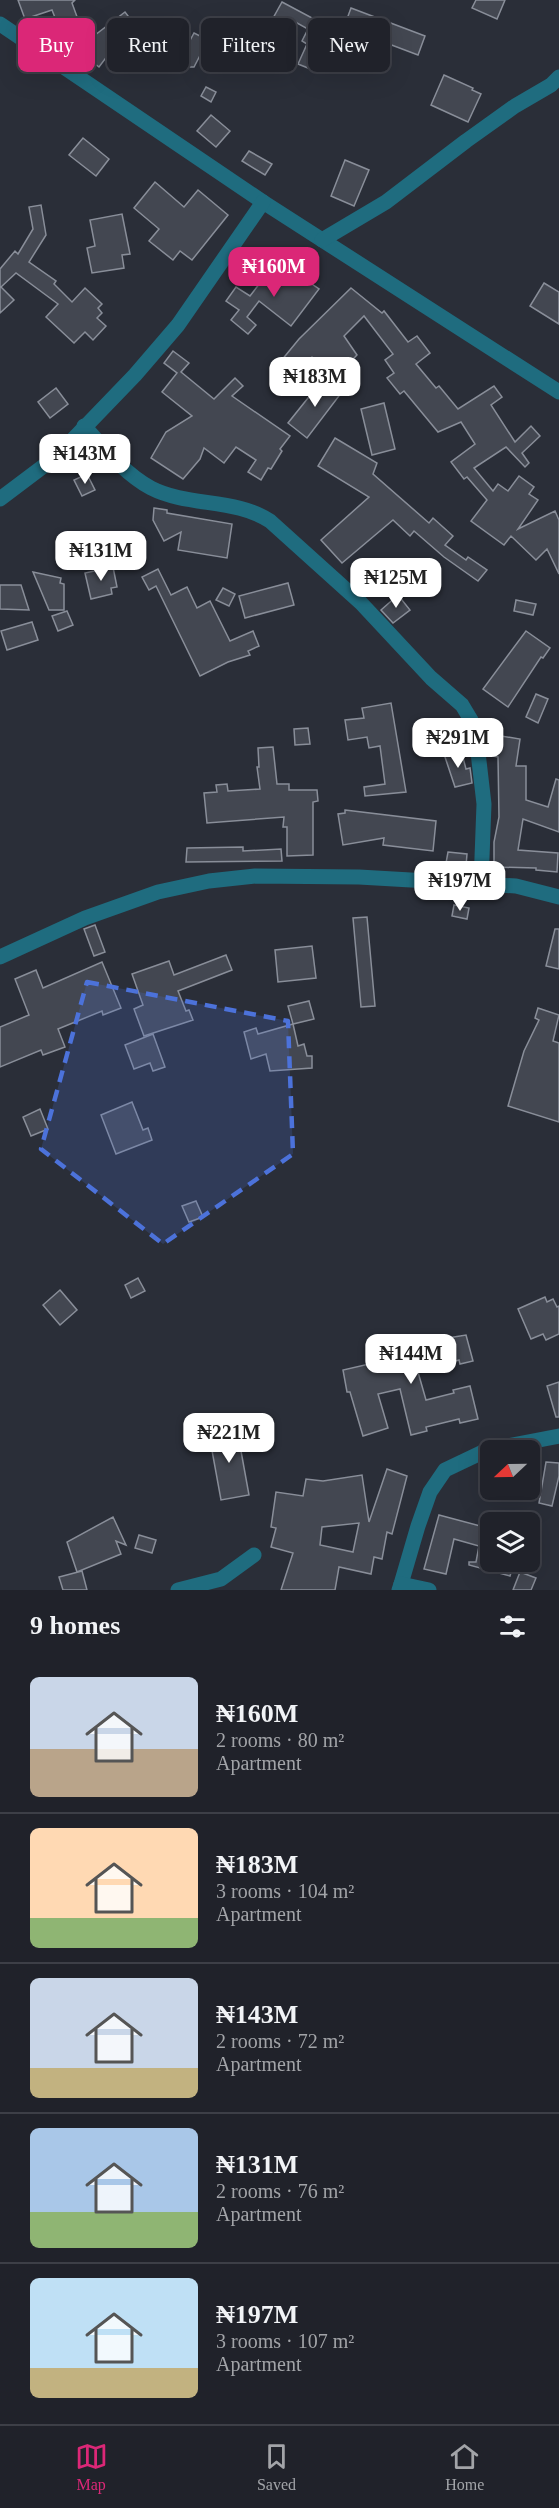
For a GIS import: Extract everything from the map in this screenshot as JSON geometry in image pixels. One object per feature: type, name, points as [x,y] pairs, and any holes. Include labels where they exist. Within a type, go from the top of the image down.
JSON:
[{"type":"street","points":[[0,24],[264,202],[559,392]]},
{"type":"street","points":[[322,240],[386,202],[474,135],[515,106],[551,85],[559,77]]},
{"type":"street","points":[[0,500],[57,456],[135,375],[178,325],[264,202]]},
{"type":"street","points":[[84,426],[106,451],[153,489],[182,498],[244,509],[270,521],[361,603],[432,678],[462,705],[471,720],[476,735],[482,786],[481,884]]},
{"type":"street","points":[[0,957],[85,918],[158,892],[209,881],[255,876],[359,877],[516,886],[559,897]]},
{"type":"street","points":[[429,1590],[400,1587],[430,1492],[444,1470],[487,1450],[559,1436]]},
{"type":"street","points":[[178,1590],[221,1579],[254,1555]]},
{"type":"highlighted area","points":[[87,982],[288,1021],[293,1154],[163,1244],[41,1149]]},
{"type":"building","points":[[18,0],[75,0],[72,3],[77,18],[55,18],[52,10],[25,18]]},
{"type":"building","points":[[476,0],[505,0],[497,19],[472,8]]},
{"type":"building","points":[[282,2],[312,18],[308,18],[308,29],[296,22],[296,18],[273,18]]},
{"type":"building","points":[[351,8],[377,18],[347,18]]},
{"type":"building","points":[[125,12],[130,18],[117,18]]},
{"type":"building","points":[[390,23],[425,36],[418,55],[390,44]]},
{"type":"building","points":[[107,26],[107,56],[99,67],[95,64],[95,35]]},
{"type":"building","points":[[308,29],[308,68],[298,64],[307,44],[302,41]]},
{"type":"building","points":[[194,33],[201,36],[201,54],[194,67],[189,67],[189,42]]},
{"type":"building","points":[[444,75],[481,94],[468,122],[431,105]]},
{"type":"building","points":[[206,87],[216,92],[211,102],[201,96]]},
{"type":"building","points":[[211,115],[230,131],[216,147],[197,131]]},
{"type":"building","points":[[83,138],[109,159],[96,176],[69,155]]},
{"type":"building","points":[[249,151],[272,164],[265,175],[242,161]]},
{"type":"building","points":[[345,160],[369,170],[354,206],[331,196]]},
{"type":"building","points":[[155,182],[184,207],[198,190],[228,215],[192,260],[180,251],[173,260],[149,241],[159,229],[134,208]]},
{"type":"building","points":[[41,205],[46,235],[29,262],[56,281],[54,284],[72,302],[85,288],[102,304],[98,308],[102,313],[97,318],[106,326],[93,340],[85,332],[74,343],[46,317],[58,304],[16,273],[1,287],[14,300],[0,313],[0,269],[15,251],[18,254],[33,229],[29,207]]},
{"type":"building","points":[[122,214],[130,254],[122,255],[124,268],[92,273],[87,248],[95,246],[90,220]]},
{"type":"building","points":[[284,265],[319,289],[291,326],[259,301],[247,317],[256,325],[248,334],[231,320],[239,310],[226,301],[236,287],[250,296],[270,270],[277,275]]},
{"type":"building","points":[[544,283],[559,292],[559,324],[530,306]]},
{"type":"building","points":[[351,288],[382,313],[384,311],[408,342],[417,336],[430,353],[416,364],[436,388],[439,386],[458,409],[494,386],[502,397],[491,405],[515,442],[531,426],[540,436],[522,453],[529,463],[525,467],[506,447],[474,468],[493,491],[498,484],[508,491],[519,476],[534,487],[529,494],[538,500],[518,529],[555,511],[559,520],[559,574],[547,549],[536,560],[511,536],[504,545],[471,521],[487,500],[467,477],[464,479],[451,462],[475,444],[461,422],[438,432],[404,391],[400,394],[387,378],[394,373],[385,360],[393,354],[364,316],[344,336],[357,355],[335,378],[312,357],[288,386],[272,372],[299,339]]},
{"type":"building","points":[[173,351],[189,363],[181,372],[214,399],[235,378],[243,386],[232,396],[290,436],[280,449],[282,451],[271,469],[268,468],[261,480],[248,472],[256,460],[236,447],[224,463],[204,448],[200,459],[183,479],[151,458],[166,432],[192,416],[162,392],[177,373],[164,363]]},
{"type":"building","points":[[324,378],[342,392],[307,438],[288,423]]},
{"type":"building","points":[[56,388],[68,404],[50,418],[38,402]]},
{"type":"building","points":[[384,403],[395,449],[372,455],[361,409]]},
{"type":"building","points":[[335,438],[377,463],[373,474],[429,523],[433,518],[453,536],[445,545],[466,560],[468,557],[487,570],[478,581],[444,557],[414,531],[410,536],[393,520],[342,563],[321,540],[369,497],[318,466]]},
{"type":"building","points":[[87,474],[95,490],[82,496],[74,480]]},
{"type":"building","points":[[154,508],[167,510],[167,513],[232,524],[227,558],[178,550],[181,532],[164,541],[153,520]]},
{"type":"building","points":[[113,567],[117,587],[111,588],[112,594],[91,599],[85,573]]},
{"type":"building","points":[[158,569],[171,595],[187,587],[197,608],[210,601],[230,641],[253,631],[259,646],[248,651],[250,655],[228,662],[200,676],[156,586],[149,590],[142,577]]},
{"type":"building","points":[[33,572],[61,578],[60,583],[64,584],[64,610],[49,610]]},
{"type":"building","points":[[288,583],[294,605],[245,618],[239,596]]},
{"type":"building","points":[[0,585],[21,585],[29,610],[0,609]]},
{"type":"building","points":[[223,588],[235,594],[229,606],[216,600]]},
{"type":"building","points":[[398,595],[410,610],[393,623],[381,610]]},
{"type":"building","points":[[516,600],[536,604],[533,615],[514,611]]},
{"type":"building","points":[[67,611],[73,625],[58,631],[52,616]]},
{"type":"building","points":[[32,622],[38,640],[7,650],[1,631]]},
{"type":"building","points":[[526,631],[550,648],[543,658],[541,657],[508,707],[483,689]]},
{"type":"building","points":[[536,694],[548,699],[538,723],[526,717]]},
{"type":"building","points":[[391,703],[406,792],[365,796],[364,787],[385,784],[380,746],[369,748],[367,737],[348,740],[345,720],[364,718],[362,708]]},
{"type":"building","points":[[308,728],[310,744],[295,745],[294,729]]},
{"type":"building","points":[[495,735],[520,739],[516,766],[526,766],[526,800],[548,807],[556,779],[559,780],[559,832],[523,819],[518,850],[558,853],[557,872],[536,870],[536,868],[494,867],[494,842],[499,817],[498,757],[492,756]]},
{"type":"building","points":[[273,747],[277,784],[289,784],[289,790],[317,790],[318,801],[313,802],[313,855],[287,856],[287,827],[283,827],[284,817],[207,823],[204,793],[217,792],[216,785],[227,784],[228,791],[260,789],[257,767],[259,767],[258,748]]},
{"type":"building","points":[[461,750],[466,769],[470,768],[472,783],[455,787],[444,754]]},
{"type":"building","points":[[345,810],[436,821],[433,851],[383,845],[384,838],[343,845],[338,814],[345,813]]},
{"type":"building","points":[[243,847],[243,851],[281,849],[282,861],[186,862],[187,848]]},
{"type":"building","points":[[448,852],[467,854],[466,866],[446,863]]},
{"type":"building","points":[[454,905],[469,908],[467,919],[452,916]]},
{"type":"building","points":[[367,917],[375,1006],[361,1007],[353,918]]},
{"type":"building","points":[[95,925],[105,952],[94,956],[84,929]]},
{"type":"building","points":[[555,929],[559,929],[559,969],[546,966]]},
{"type":"building","points":[[312,946],[316,978],[278,982],[275,950]]},
{"type":"building","points":[[226,955],[232,970],[178,991],[186,1011],[189,1010],[193,1020],[144,1036],[134,1009],[143,1005],[132,974],[169,961],[174,975]]},
{"type":"building","points":[[102,962],[121,1008],[103,1015],[102,1011],[58,1029],[65,1047],[43,1055],[41,1050],[0,1067],[0,1027],[29,1015],[15,979],[36,970],[43,988]]},
{"type":"building","points":[[309,1001],[314,1019],[293,1024],[288,1006]]},
{"type":"building","points":[[538,1008],[559,1015],[553,1041],[559,1043],[559,1122],[508,1106],[524,1051],[539,1020],[535,1018]]},
{"type":"building","points":[[293,1024],[298,1046],[304,1044],[307,1056],[312,1056],[312,1068],[270,1071],[266,1054],[251,1059],[244,1032],[256,1028],[258,1034]]},
{"type":"building","points":[[153,1034],[165,1067],[153,1071],[150,1063],[134,1069],[125,1045]]},
{"type":"building","points":[[132,1102],[143,1130],[148,1128],[152,1140],[116,1154],[101,1115]]},
{"type":"building","points":[[40,1109],[48,1129],[31,1136],[23,1117]]},
{"type":"building","points":[[196,1201],[203,1217],[189,1222],[182,1206]]},
{"type":"building","points":[[138,1278],[145,1291],[131,1298],[125,1285]]},
{"type":"building","points":[[60,1290],[77,1310],[60,1325],[43,1305]]},
{"type":"building","points":[[545,1297],[547,1302],[553,1299],[557,1307],[559,1306],[559,1334],[546,1340],[543,1334],[531,1339],[518,1309]]},
{"type":"building","points":[[466,1335],[473,1361],[460,1364],[459,1360],[418,1372],[426,1400],[454,1393],[453,1390],[470,1386],[478,1419],[460,1423],[459,1419],[426,1427],[427,1431],[411,1435],[400,1389],[378,1394],[388,1428],[363,1436],[350,1392],[347,1392],[343,1370],[391,1359],[387,1341],[412,1337],[413,1343]]},
{"type":"building","points":[[559,1382],[559,1417],[556,1417],[547,1386]]},
{"type":"building","points":[[237,1429],[249,1495],[221,1500],[209,1434]]},
{"type":"building","points":[[546,1462],[559,1463],[559,1476],[552,1506],[539,1503]]},
{"type":"building","points":[[387,1469],[407,1476],[392,1534],[387,1532],[382,1559],[374,1557],[371,1574],[339,1567],[335,1590],[281,1590],[293,1553],[271,1547],[276,1528],[271,1527],[276,1492],[303,1496],[306,1479],[323,1481],[362,1475],[369,1522]],"holes":[[[359,1523],[353,1552],[320,1545],[322,1527]]]},
{"type":"building","points":[[439,1515],[480,1526],[480,1568],[469,1565],[469,1562],[476,1562],[479,1546],[454,1539],[446,1574],[424,1569]]},
{"type":"building","points":[[113,1517],[126,1545],[116,1541],[121,1554],[77,1572],[67,1542]]},
{"type":"building","points":[[139,1535],[156,1540],[152,1553],[135,1548]]},
{"type":"building","points":[[82,1571],[87,1590],[63,1590],[59,1577]]},
{"type":"building","points":[[495,1572],[511,1572],[510,1576]]},
{"type":"building","points":[[520,1572],[536,1578],[531,1590],[513,1590]]}]
